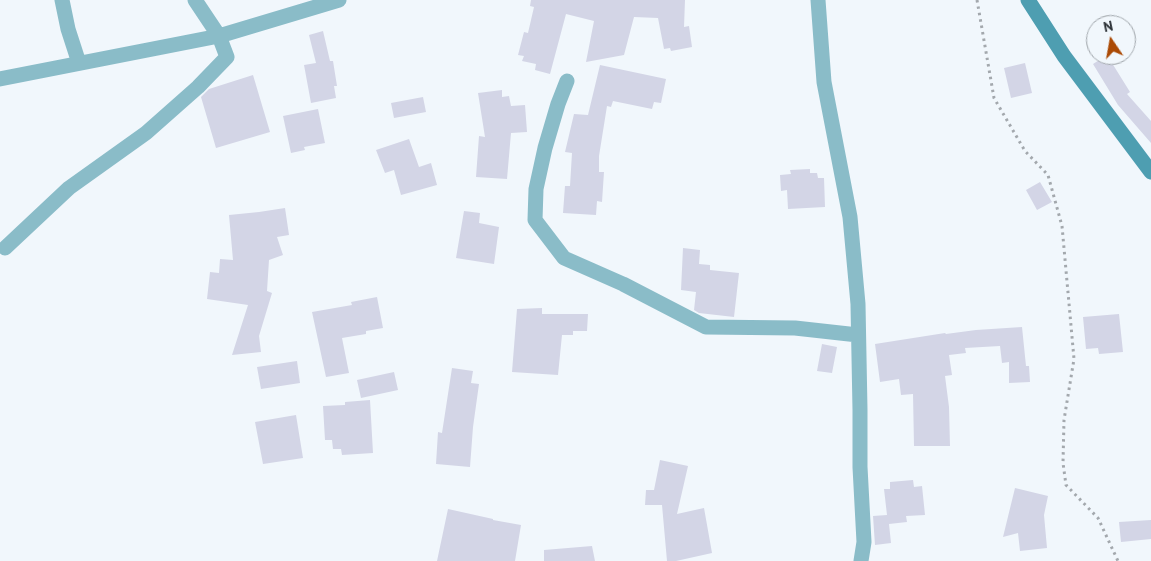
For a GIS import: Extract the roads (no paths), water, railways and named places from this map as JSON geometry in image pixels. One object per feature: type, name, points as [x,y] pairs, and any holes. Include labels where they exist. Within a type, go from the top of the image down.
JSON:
[{"type":"street","points":[[62,0],[68,28],[79,63]]},
{"type":"street","points":[[5,248],[69,188],[146,133],[198,87],[227,57],[219,36],[195,0]]},
{"type":"street","points":[[0,79],[219,36],[339,0]]},
{"type":"street","points":[[818,0],[824,82],[850,217],[858,304],[860,468],[864,542],[861,561]]},
{"type":"street","points":[[1028,0],[1064,56],[1151,172]]},
{"type":"street","points":[[567,81],[545,148],[536,189],[535,220],[564,258],[623,284],[706,327],[795,328],[858,335]]}]
